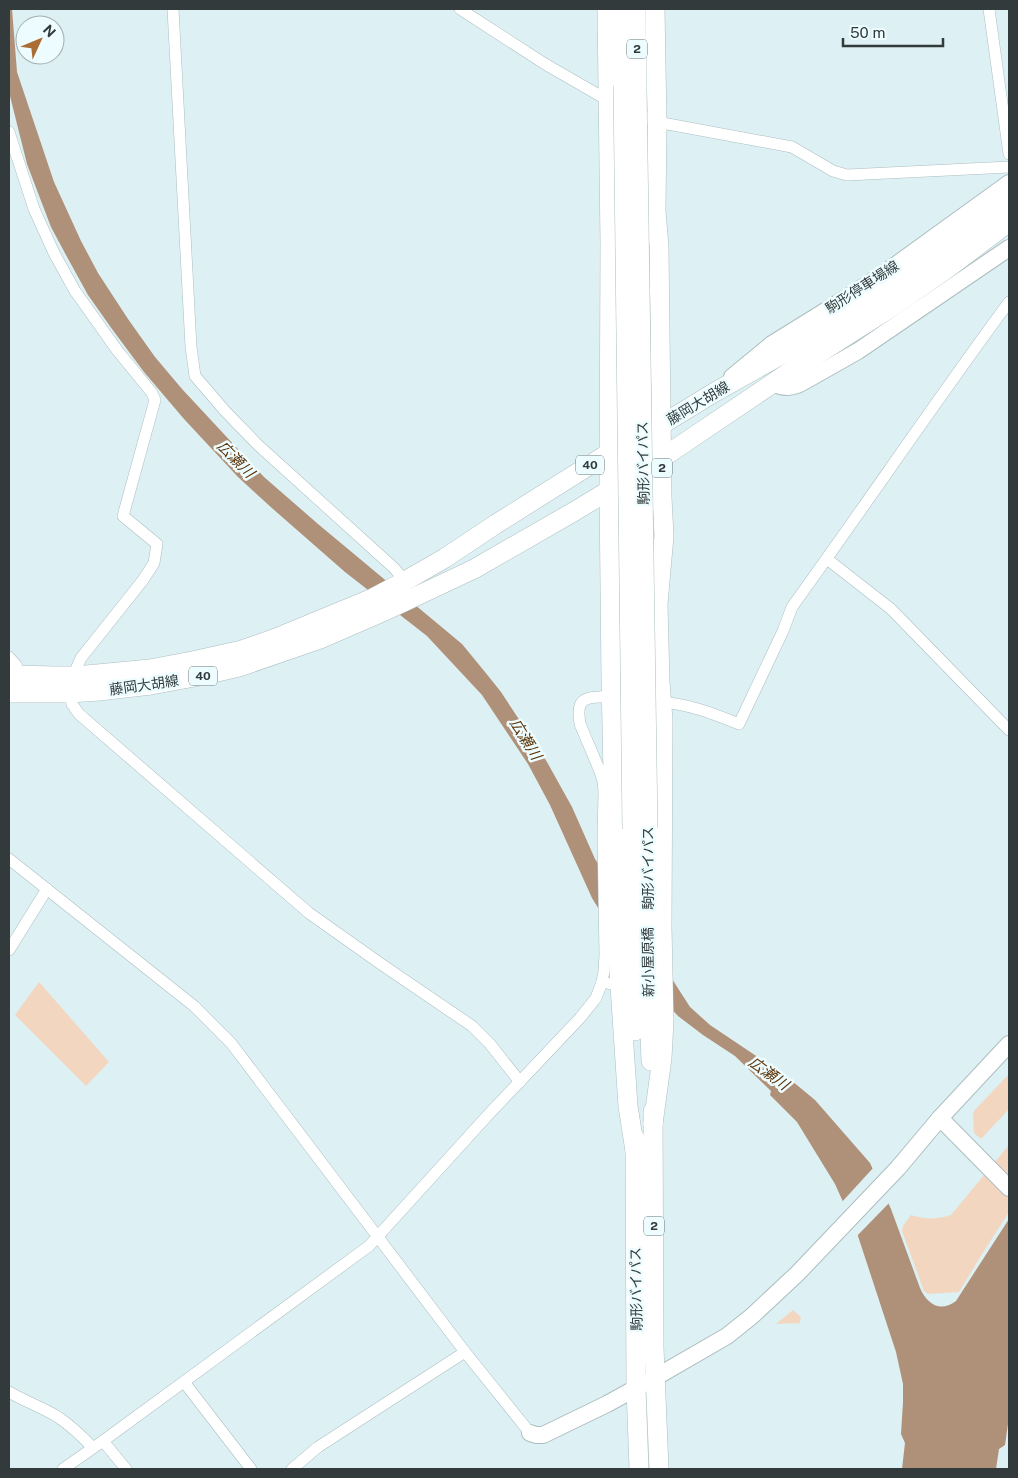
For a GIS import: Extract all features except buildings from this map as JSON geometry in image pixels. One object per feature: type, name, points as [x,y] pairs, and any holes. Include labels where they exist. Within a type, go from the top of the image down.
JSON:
[{"type":"main road","name":"2","points":[[606,9],[611,102],[609,453],[611,696],[625,982]]},
{"type":"main road","name":"駒形バイパス","points":[[622,9],[630,87],[640,829],[634,898]]},
{"type":"main road","name":"駒形バイパス","points":[[630,87],[636,9]]},
{"type":"main road","name":"2","points":[[653,1124],[662,1058],[664,1021],[655,922],[663,720],[658,604],[664,536],[659,247],[652,120],[655,9]]},
{"type":"main road","name":"40","points":[[1000,222],[1009,202]]},
{"type":"main road","name":"藤岡大胡線","points":[[407,587],[445,558],[496,524],[609,453],[840,322],[1000,222]]},
{"type":"main road","name":"藤岡大胡線","points":[[407,587],[474,569],[576,512],[662,458],[773,383],[895,305],[948,268],[1000,222]]},
{"type":"main road","points":[[576,512],[594,517],[602,524],[610,538]]},
{"type":"main road","name":"40","points":[[380,604],[407,587]]},
{"type":"main road","name":"藤岡大胡線","points":[[14,676],[76,676],[158,667],[197,660],[242,650],[294,631],[380,604]]},
{"type":"main road","name":"藤岡大胡線","points":[[9,693],[70,693],[151,685],[239,668],[320,639],[380,604]]},
{"type":"main road","name":"駒形バイパス","points":[[640,829],[655,922]]},
{"type":"main road","name":"新小屋原橋","points":[[625,982],[634,898]]},
{"type":"main road","name":"新小屋原橋","points":[[649,1008],[655,922]]},
{"type":"main road","name":"駒形バイパス","points":[[625,982],[635,1151],[636,1388],[639,1469]]},
{"type":"main road","name":"駒形バイパス","points":[[649,1008],[653,1124],[654,1348],[659,1469]]},
{"type":"street","points":[[174,9],[191,348],[195,376],[258,445],[394,568],[407,587]]},
{"type":"street","points":[[463,9],[545,64],[611,102]]},
{"type":"street","points":[[989,9],[1009,154]]},
{"type":"street","points":[[652,120],[792,147],[833,171],[847,175],[1009,167]]},
{"type":"street","points":[[9,132],[34,209],[54,253],[76,291],[155,400],[123,516],[157,544],[154,563],[143,580],[81,658],[76,676]]},
{"type":"street","name":"駒形停車場線","points":[[715,392],[772,344],[879,277],[1009,183]]},
{"type":"street","points":[[773,383],[780,387],[789,387],[798,386],[805,382],[858,351],[1009,248]]},
{"type":"street","points":[[63,1469],[369,1246],[580,1018],[596,998],[602,982],[605,955],[603,840],[605,802],[603,781],[580,724],[579,716],[582,701],[586,698],[611,696],[681,704],[701,709],[739,724],[783,631],[792,607],[889,472],[951,380],[1009,302]]},
{"type":"street","points":[[827,559],[891,609],[1009,730]]},
{"type":"street","points":[[9,657],[16,665],[14,676]]},
{"type":"street","points":[[70,693],[72,704],[79,714],[309,913],[472,1026],[490,1044],[520,1082]]},
{"type":"street","points":[[9,859],[167,984],[214,1025],[237,1051],[465,1352],[530,1433],[536,1435],[552,1432],[636,1388],[727,1336],[746,1321],[774,1297],[898,1168],[940,1118],[1009,1044]]},
{"type":"street","points":[[9,950],[47,889]]},
{"type":"street","points":[[602,982],[625,982]]},
{"type":"street","points":[[940,1118],[1009,1188]]},
{"type":"street","points":[[292,1469],[318,1447],[465,1352]]},
{"type":"street","points":[[184,1382],[251,1469]]},
{"type":"street","points":[[9,1392],[56,1416],[76,1430],[93,1448]]},
{"type":"street","points":[[103,1441],[126,1469]]},
{"type":"shaded area","points":[[39,982],[109,1062],[86,1086],[15,1015]]},
{"type":"shaded area","points":[[1009,1074],[1009,1109],[981,1139],[974,1133],[973,1112]]},
{"type":"shaded area","points":[[1009,1145],[1009,1212],[959,1292],[928,1294],[924,1291],[902,1231],[903,1226],[911,1215],[931,1218],[951,1215]]},
{"type":"shaded area","points":[[793,1310],[801,1317],[799,1325],[798,1323],[776,1324]]},
{"type":"water","name":"広瀬川","points":[[9,9],[12,9],[15,65],[54,182],[98,273],[128,319],[155,357],[182,389],[264,477],[462,644],[485,672],[501,692],[547,762],[572,807],[595,859],[690,1007],[710,1025],[771,1066],[783,1078],[786,1076],[815,1100],[870,1163],[891,1209],[920,1288],[930,1302],[935,1305],[945,1306],[956,1301],[1009,1219],[1009,1417],[1005,1445],[999,1449],[996,1469],[902,1469],[905,1443],[901,1434],[903,1384],[896,1352],[857,1233],[835,1184],[797,1122],[770,1095],[771,1091],[735,1056],[678,1016],[629,958],[592,898],[550,805],[528,764],[482,695],[427,636],[345,572],[238,477],[184,419],[144,372],[88,295],[51,227],[27,164],[9,92]]},
{"type":"pier","points":[[874,1167],[891,1201],[856,1237],[841,1203]]}]
